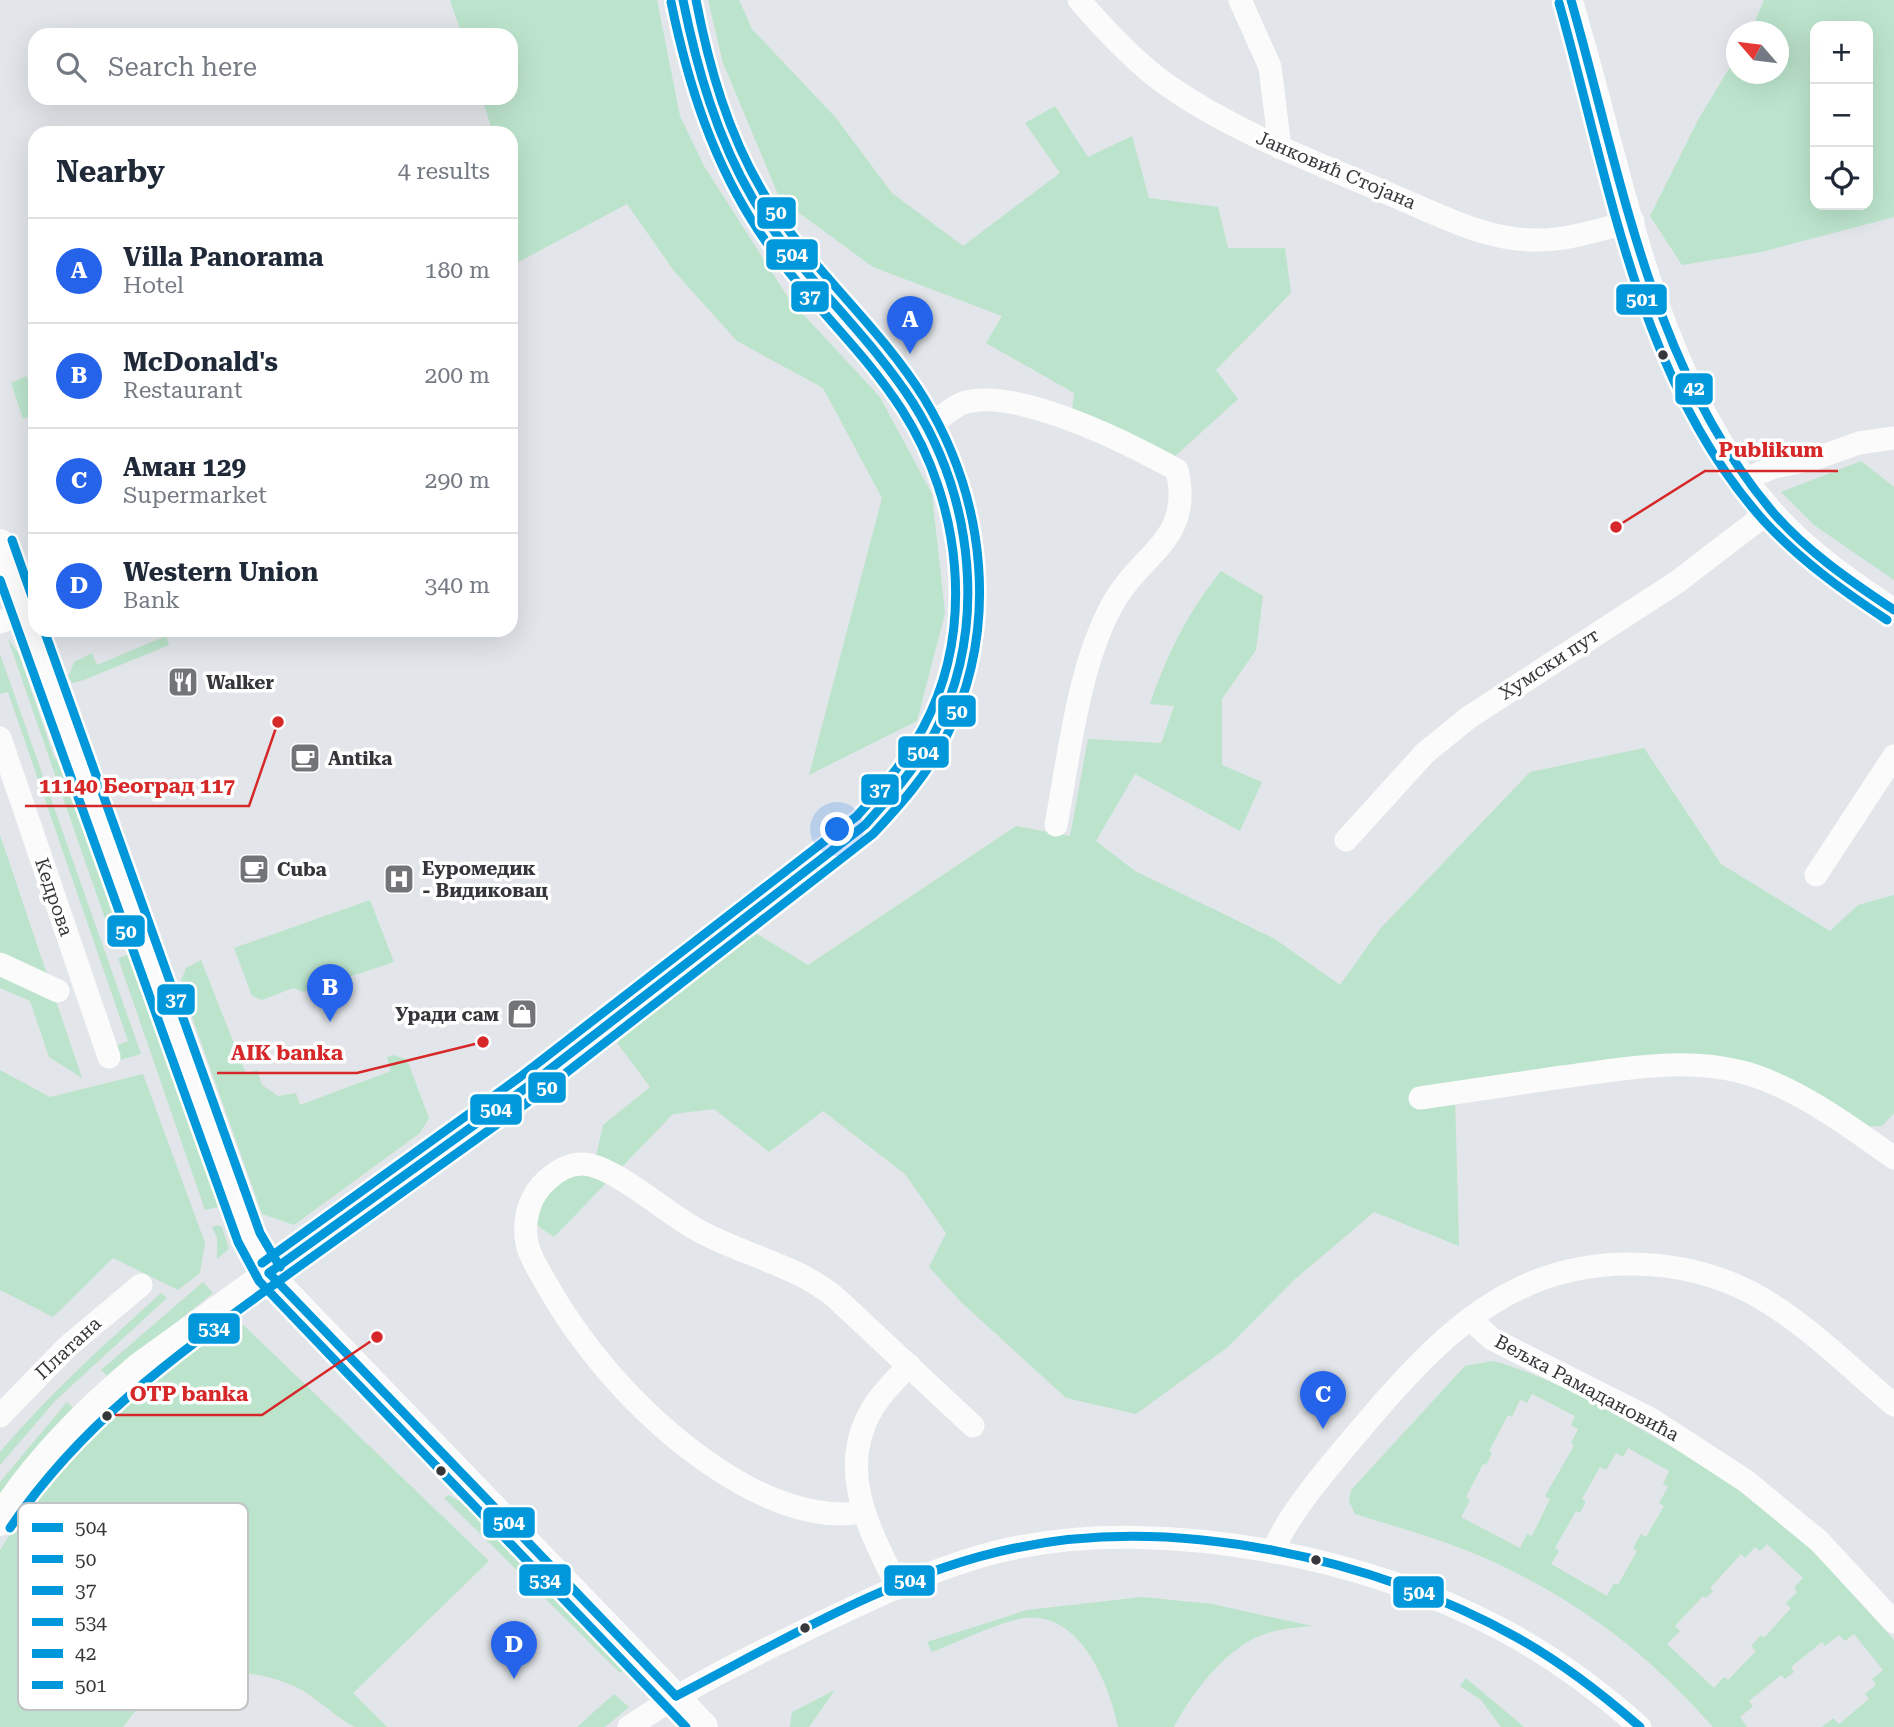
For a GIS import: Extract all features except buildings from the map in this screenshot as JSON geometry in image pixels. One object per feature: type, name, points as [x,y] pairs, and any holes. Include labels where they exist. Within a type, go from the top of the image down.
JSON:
[{"type":"main road","points":[[0,1521],[39,1468],[114,1390],[637,1003],[865,825],[900,788],[923,754],[947,706],[960,661],[968,608],[968,562],[960,505],[945,462],[928,428],[887,368],[795,261],[752,198],[717,121],[698,64],[683,0]]},
{"type":"main road","points":[[0,544],[12,617],[249,1238],[269,1273],[283,1292],[676,1696],[703,1727]]},
{"type":"street","name":"Јанковић Стојана","points":[[1080,0],[1164,84],[1195,104],[1280,148],[1467,226],[1506,237],[1533,240],[1568,237],[1633,221]]},
{"type":"street","points":[[1240,0],[1270,68],[1280,148]]},
{"type":"street","points":[[1571,0],[1633,221],[1678,360],[1711,423],[1771,510],[1828,565],[1894,610]]},
{"type":"street","points":[[928,428],[964,403],[1006,400],[1081,425],[1177,470],[1182,495],[1180,514],[1120,591],[1103,627],[1086,675],[1056,825]]},
{"type":"street","points":[[1748,478],[1783,464],[1814,460],[1858,443],[1894,438]]},
{"type":"street","name":"Хумски пут","points":[[1346,840],[1425,753],[1468,718],[1677,582],[1771,510]]},
{"type":"street","name":"Кедрова","points":[[0,738],[108,1057]]},
{"type":"street","points":[[1816,875],[1894,756]]},
{"type":"street","points":[[0,964],[58,991]]},
{"type":"street","points":[[1420,1098],[1652,1064],[1696,1066],[1741,1072],[1776,1086],[1834,1118],[1894,1158]]},
{"type":"street","points":[[863,1512],[824,1515],[765,1494],[720,1470],[654,1417],[584,1342],[540,1273],[531,1255],[526,1234],[533,1198],[560,1170],[582,1163],[594,1166],[697,1230],[813,1281],[909,1365],[973,1426]]},
{"type":"street","points":[[1274,1552],[1284,1527],[1364,1426],[1429,1354],[1470,1319],[1517,1289],[1567,1272],[1609,1265],[1664,1266],[1706,1275],[1752,1294],[1798,1325],[1894,1405]]},
{"type":"street","name":"Платана","points":[[0,1416],[67,1347],[141,1284]]},
{"type":"street","name":"Вељка Рамадановића","points":[[1470,1319],[1493,1339],[1649,1418],[1746,1481],[1819,1541],[1894,1622]]},
{"type":"street","points":[[898,1588],[863,1512],[856,1478],[857,1447],[862,1428],[876,1402],[909,1365]]},
{"type":"street","points":[[629,1727],[676,1696],[764,1650],[947,1567],[1007,1550],[1080,1539],[1165,1538],[1274,1552],[1379,1580],[1457,1607],[1566,1668],[1640,1727]]},
{"type":"green space","points":[[450,0],[657,0],[680,116],[704,166],[789,299],[880,397],[932,494],[945,613],[917,721],[809,775],[882,498],[823,388],[737,341],[674,271],[627,204],[518,262],[518,126],[491,126],[484,105],[518,105],[518,28],[460,28]]},
{"type":"green space","points":[[708,0],[739,0],[752,29],[836,118],[892,193],[963,246],[1060,173],[1025,123],[1055,106],[1088,157],[1132,136],[1149,198],[1218,207],[1228,248],[1285,248],[1291,293],[1216,370],[1238,399],[1173,458],[1071,421],[1074,393],[986,343],[1002,316],[873,267],[780,199],[723,63]]},
{"type":"green space","points":[[1764,0],[1894,0],[1894,217],[1761,252],[1682,265],[1650,216],[1698,120],[1726,74],[1726,84],[1789,84],[1789,21],[1755,21]]},
{"type":"green space","points":[[26,376],[28,381],[28,416],[23,419],[11,383]]},
{"type":"green space","points":[[1861,461],[1894,487],[1894,580],[1814,525],[1781,492]]},
{"type":"green space","points":[[1221,571],[1263,596],[1256,650],[1222,699],[1222,765],[1262,782],[1240,831],[1135,774],[1096,841],[1135,871],[1275,939],[1340,985],[1380,929],[1530,772],[1644,748],[1721,864],[1830,931],[1858,905],[1894,895],[1894,1113],[1882,1126],[1850,1128],[1742,1072],[1652,1064],[1455,1094],[1459,1246],[1374,1212],[1294,1280],[1228,1347],[1136,1414],[1066,1398],[961,1302],[929,1267],[946,1233],[905,1174],[823,1111],[769,1152],[714,1109],[673,1114],[554,1237],[526,1218],[541,1186],[594,1165],[603,1125],[650,1087],[606,1028],[739,923],[808,965],[1016,826],[1070,836],[1088,739],[1161,743],[1174,706],[1150,704],[1180,634],[1198,602]]},
{"type":"green space","points":[[166,637],[169,645],[84,680],[73,683],[68,678],[74,662],[92,653],[97,665]]},
{"type":"green space","points":[[8,639],[19,654],[54,757],[69,778],[124,935],[112,939]]},
{"type":"green space","points":[[0,654],[141,1054],[120,1060],[116,1046],[128,1041],[8,692],[0,694]]},
{"type":"green space","points":[[0,835],[82,1078],[49,1057],[30,1001],[0,988]]},
{"type":"green space","points":[[370,900],[394,962],[303,992],[293,988],[262,1000],[252,996],[234,948]]},
{"type":"green space","points":[[130,954],[219,1207],[205,1210],[118,958]]},
{"type":"green space","points":[[201,960],[246,1074],[257,1070],[262,1085],[278,1096],[296,1093],[300,1105],[391,1071],[387,1057],[394,1055],[405,1059],[409,1065],[429,1118],[420,1133],[294,1225],[262,1214],[180,983],[186,968]]},
{"type":"green space","points":[[0,1070],[50,1097],[143,1074],[205,1243],[200,1273],[178,1290],[113,1258],[53,1317],[0,1290]]},
{"type":"green space","points":[[212,1227],[222,1227],[229,1249],[217,1259],[217,1238]]},
{"type":"green space","points":[[203,1282],[213,1293],[109,1377],[101,1370]]},
{"type":"green space","points":[[161,1293],[167,1298],[55,1401],[0,1465],[0,1452],[38,1410]]},
{"type":"green space","points":[[235,1317],[489,1561],[353,1693],[387,1727],[355,1727],[302,1690],[284,1682],[248,1674],[248,1503],[30,1503],[79,1450],[169,1364]]},
{"type":"green space","points":[[1493,1361],[1562,1387],[1714,1471],[1756,1499],[1810,1549],[1894,1640],[1894,1727],[1822,1727],[1833,1718],[1839,1724],[1869,1699],[1865,1694],[1876,1685],[1872,1679],[1883,1670],[1854,1634],[1845,1641],[1839,1635],[1825,1646],[1822,1642],[1791,1667],[1794,1672],[1785,1679],[1781,1675],[1749,1701],[1753,1706],[1740,1717],[1747,1727],[1713,1727],[1663,1675],[1636,1652],[1581,1610],[1551,1592],[1471,1552],[1355,1514],[1349,1501],[1351,1490],[1465,1366]],"holes":[[[1532,1394],[1575,1416],[1571,1425],[1578,1429],[1571,1443],[1574,1446],[1545,1496],[1550,1499],[1532,1536],[1527,1534],[1520,1548],[1461,1517],[1470,1500],[1466,1497],[1483,1464],[1486,1465],[1492,1453],[1489,1451],[1508,1415],[1512,1417],[1520,1400],[1527,1403]],[[1628,1448],[1669,1471],[1663,1484],[1668,1487],[1659,1503],[1664,1506],[1646,1537],[1641,1534],[1633,1548],[1637,1551],[1618,1585],[1614,1583],[1607,1596],[1551,1564],[1559,1551],[1555,1548],[1576,1511],[1580,1513],[1586,1502],[1582,1499],[1600,1467],[1606,1470],[1616,1453],[1623,1457]],[[1767,1544],[1803,1578],[1794,1588],[1797,1592],[1786,1603],[1791,1608],[1764,1638],[1761,1635],[1751,1646],[1756,1651],[1728,1680],[1724,1677],[1714,1688],[1667,1644],[1680,1631],[1675,1626],[1703,1596],[1706,1598],[1713,1591],[1710,1588],[1741,1554],[1745,1558],[1755,1547],[1760,1551]]]},
{"type":"green space","points":[[67,1402],[74,1409],[0,1499],[0,1482]]},
{"type":"green space","points":[[449,1495],[493,1522],[631,1664],[620,1673],[444,1498]]},
{"type":"green space","points":[[18,1522],[18,1710],[137,1710],[123,1727],[0,1727],[0,1550]]},
{"type":"green space","points":[[1142,1597],[1212,1604],[1312,1626],[1265,1634],[1233,1652],[1199,1687],[1174,1727],[1118,1727],[1107,1690],[1089,1653],[1061,1626],[1044,1619],[1015,1620],[932,1652],[927,1642],[1027,1610]]},
{"type":"green space","points":[[1466,1678],[1524,1727],[1501,1727],[1481,1700],[1460,1686]]},
{"type":"green space","points":[[835,1690],[809,1727],[790,1727],[792,1712]]},
{"type":"green space","points":[[614,1694],[629,1707],[605,1727],[577,1727]]},
{"type":"transit line","name":"504","points":[[269,1273],[527,1087],[865,825],[920,757],[935,732],[952,692],[962,650],[967,608],[967,565],[961,522],[950,481],[934,441],[913,403],[874,351],[790,252],[740,176],[710,102],[683,0]]},
{"type":"transit line","name":"50","points":[[276,1283],[535,1097],[873,834],[904,800],[931,764],[946,737],[963,695],[974,652],[979,609],[978,565],[972,521],[961,479],[945,437],[906,371],[802,247],[764,194],[740,148],[721,100],[696,0]]},
{"type":"transit line","name":"42","points":[[1571,0],[1645,267],[1668,332],[1696,394],[1730,454],[1784,525],[1829,564],[1894,610]]},
{"type":"transit line","name":"37","points":[[262,1263],[520,1077],[857,816],[909,752],[940,690],[950,649],[955,608],[949,525],[938,485],[922,446],[886,387],[776,256],[743,206],[704,122],[685,63],[671,2]]},
{"type":"transit line","name":"501","points":[[1559,3],[1633,275],[1657,342],[1686,406],[1721,466],[1764,521],[1792,549],[1823,574],[1887,620]]},
{"type":"transit line","name":"37","points":[[12,540],[28,585]]},
{"type":"transit line","name":"50","points":[[0,580],[238,1242],[258,1279]]},
{"type":"transit line","name":"37","points":[[47,637],[260,1233],[280,1267]]},
{"type":"transit line","name":"504","points":[[269,1273],[676,1696]]},
{"type":"transit line","name":"534","points":[[259,1281],[686,1727]]},
{"type":"transit line","name":"534","points":[[28,1503],[67,1456],[132,1394],[202,1337],[276,1283]]},
{"type":"transit line","name":"534","points":[[10,1528],[18,1517]]},
{"type":"transit line","name":"504","points":[[676,1696],[841,1610],[926,1574],[1015,1548],[1076,1539],[1141,1536],[1206,1540],[1272,1550],[1337,1565],[1401,1585],[1461,1609],[1533,1647],[1580,1679],[1640,1727]]},
{"type":"place","name":"Villa Panorama","points":[[910,354]]},
{"type":"place","name":"Publikum","points":[[1616,527]]},
{"type":"place","name":"Walker","points":[[183,682]]},
{"type":"place","name":"11140 Београд 117","points":[[278,722]]},
{"type":"place","name":"Antika","points":[[305,758]]},
{"type":"place","name":"Cuba","points":[[254,869]]},
{"type":"place","name":"Еуромедик - Видиковац","points":[[399,879]]},
{"type":"place","name":"Уради сам","points":[[522,1014]]},
{"type":"place","name":"McDonald's","points":[[330,1022]]},
{"type":"place","name":"AIK banka","points":[[483,1042]]},
{"type":"place","name":"OTP banka","points":[[377,1337]]},
{"type":"place","name":"Аман 129","points":[[1323,1429]]},
{"type":"place","name":"Western Union","points":[[514,1679]]}]
